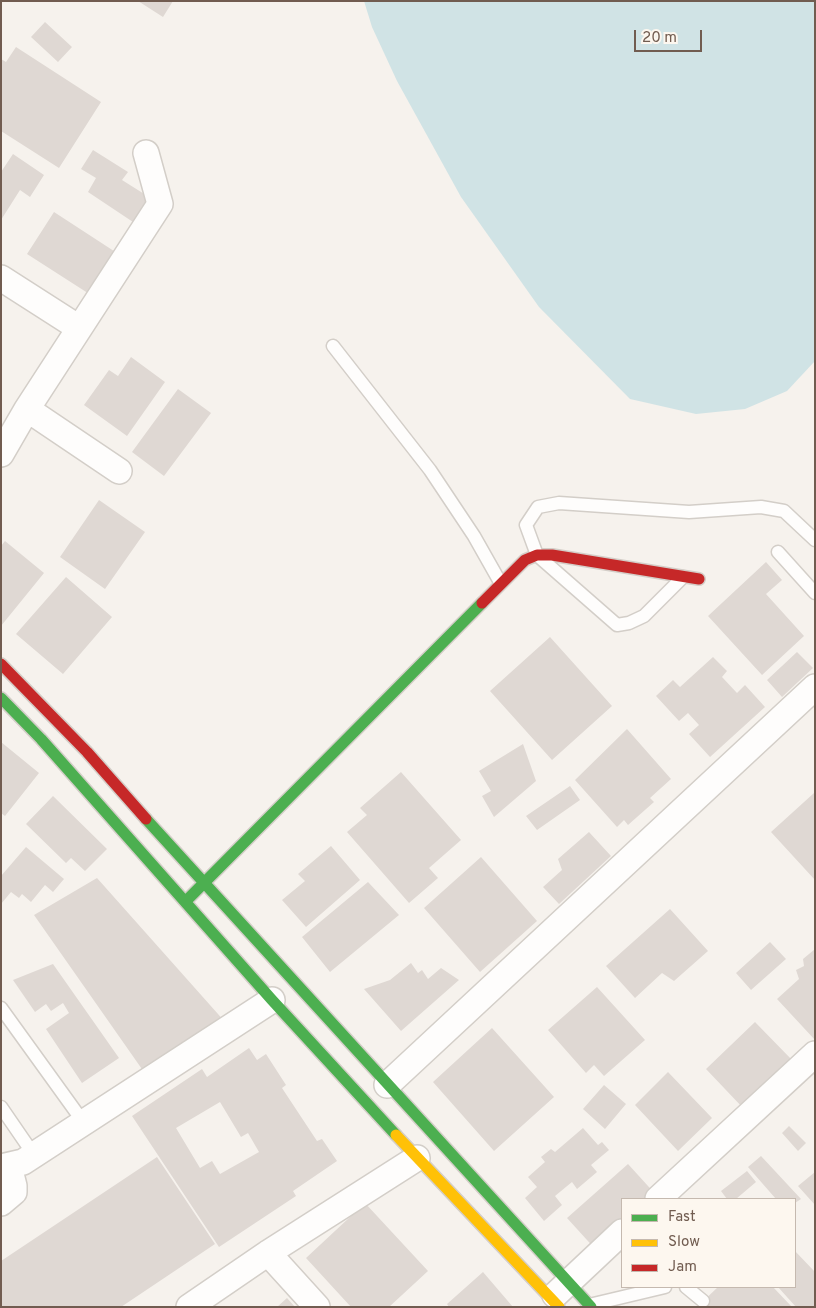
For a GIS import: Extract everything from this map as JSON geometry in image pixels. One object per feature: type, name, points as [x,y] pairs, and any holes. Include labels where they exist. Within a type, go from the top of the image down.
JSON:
[{"type":"main road","points":[[185,902],[500,582],[525,560],[537,555],[552,555],[699,579]]},
{"type":"main road","points":[[1,664],[87,752],[387,1085],[560,1296]]},
{"type":"main road","points":[[1,698],[42,739],[272,1000],[417,1158],[560,1296],[590,1306]]},
{"type":"street","points":[[1,454],[27,408],[160,204],[146,153]]},
{"type":"street","points":[[1,278],[79,328]]},
{"type":"street","points":[[27,408],[119,470]]},
{"type":"street","points":[[387,1085],[815,688]]},
{"type":"street","points":[[1,1203],[14,1192],[14,1186],[5,1166],[23,1162],[272,1000]]},
{"type":"street","points":[[659,1198],[815,1054]]},
{"type":"street","points":[[188,1307],[268,1253],[417,1158]]},
{"type":"street","points":[[560,1296],[621,1233]]},
{"type":"street","points":[[268,1253],[317,1307]]},
{"type":"lane","points":[[333,346],[430,470],[474,536],[500,582]]},
{"type":"lane","points":[[683,576],[644,616],[629,623],[618,625],[537,555],[526,525],[538,507],[558,503],[689,512],[761,507],[784,511],[815,540]]},
{"type":"lane","points":[[778,552],[815,593]]},
{"type":"lane","points":[[1,1008],[84,1123]]},
{"type":"lane","points":[[1,1107],[34,1155]]},
{"type":"lane","points":[[590,1306],[661,1288]]},
{"type":"lane","points":[[687,1288],[703,1301]]},
{"type":"shaded area","points":[[364,1],[815,1],[815,361],[787,391],[745,409],[696,414],[630,399],[539,307],[461,197],[397,81],[372,27]]},
{"type":"building","points":[[138,1],[173,1],[163,17]]},
{"type":"building","points":[[45,22],[72,47],[58,62],[31,37]]},
{"type":"building","points":[[16,47],[101,102],[59,168],[1,131],[1,59],[6,62]]},
{"type":"building","points":[[93,150],[128,172],[122,180],[149,197],[133,222],[88,192],[96,178],[81,169]]},
{"type":"building","points":[[13,154],[44,175],[30,197],[20,190],[1,220],[1,172]]},
{"type":"building","points":[[54,212],[120,255],[94,297],[27,254]]},
{"type":"building","points":[[131,357],[165,382],[127,436],[84,405],[109,370],[118,376]]},
{"type":"building","points":[[178,389],[211,413],[164,476],[132,452]]},
{"type":"building","points":[[99,500],[145,532],[105,589],[60,557]]},
{"type":"building","points":[[5,541],[44,573],[1,626],[1,546]]},
{"type":"building","points":[[766,562],[782,580],[766,594],[804,636],[762,675],[708,616]]},
{"type":"building","points":[[66,577],[112,617],[63,674],[16,634]]},
{"type":"building","points":[[550,637],[612,706],[552,760],[490,691]]},
{"type":"building","points":[[797,652],[813,668],[782,697],[767,680]]},
{"type":"building","points":[[713,657],[727,671],[722,677],[737,693],[745,685],[765,707],[710,757],[689,734],[699,725],[688,713],[679,721],[656,696],[673,680],[680,687]]},
{"type":"building","points":[[627,729],[671,779],[650,798],[654,802],[628,825],[624,820],[617,827],[575,780]]},
{"type":"building","points":[[1,742],[39,773],[5,816],[1,813]]},
{"type":"building","points":[[523,744],[536,781],[494,817],[482,796],[491,791],[479,771]]},
{"type":"building","points":[[401,772],[461,840],[429,868],[438,878],[409,903],[347,832],[367,815],[360,808]]},
{"type":"building","points":[[570,786],[580,800],[537,830],[526,816]]},
{"type":"building","points":[[815,794],[815,880],[771,832]]},
{"type":"building","points":[[53,796],[107,849],[85,871],[71,858],[66,863],[26,824]]},
{"type":"building","points":[[589,832],[611,856],[559,904],[543,887],[562,870],[558,859]]},
{"type":"building","points":[[331,846],[360,880],[306,927],[282,900],[305,881],[298,874]]},
{"type":"building","points":[[26,847],[64,879],[53,892],[45,885],[31,902],[22,894],[19,898],[11,892],[1,904],[1,876]]},
{"type":"building","points":[[481,857],[537,921],[480,972],[424,908]]},
{"type":"building","points":[[97,878],[226,1023],[144,1072],[34,915]]},
{"type":"building","points":[[368,882],[399,915],[330,972],[302,937]]},
{"type":"building","points":[[670,909],[708,951],[674,981],[662,973],[635,998],[606,966]]},
{"type":"building","points":[[770,942],[786,959],[751,990],[736,973]]},
{"type":"building","points":[[815,949],[815,1040],[777,999],[799,979],[796,970],[804,966],[803,959]]},
{"type":"building","points":[[411,963],[418,973],[422,970],[428,979],[441,968],[459,980],[401,1031],[364,989],[390,980]]},
{"type":"building","points":[[53,964],[119,1058],[82,1083],[46,1029],[69,1013],[63,1003],[51,1011],[46,1004],[35,1012],[13,980]]},
{"type":"building","points":[[597,987],[645,1040],[604,1076],[594,1065],[586,1073],[548,1030]]},
{"type":"building","points":[[755,1022],[793,1061],[744,1109],[706,1069]]},
{"type":"building","points":[[492,1028],[554,1097],[494,1151],[433,1082]]},
{"type":"building","points":[[249,1048],[257,1060],[266,1054],[286,1085],[282,1088],[317,1141],[322,1139],[337,1161],[293,1191],[296,1196],[219,1247],[132,1116],[202,1069],[207,1077]],"holes":[[[220,1102],[241,1137],[248,1133],[259,1152],[220,1174],[212,1161],[200,1168],[176,1128]]]},
{"type":"building","points":[[668,1072],[712,1118],[678,1151],[635,1105]]},
{"type":"building","points":[[604,1085],[626,1104],[605,1129],[583,1109]]},
{"type":"building","points":[[789,1126],[806,1143],[798,1151],[782,1133]]},
{"type":"building","points":[[583,1128],[598,1145],[602,1142],[609,1150],[591,1165],[597,1172],[577,1189],[572,1182],[555,1196],[562,1205],[544,1221],[525,1198],[537,1187],[528,1177],[545,1162],[541,1157],[551,1149],[555,1152]]},
{"type":"building","points":[[761,1156],[801,1199],[796,1202],[796,1198],[775,1198],[748,1167]]},
{"type":"building","points":[[157,1157],[215,1244],[121,1307],[1,1307],[1,1261]]},
{"type":"building","points":[[628,1164],[658,1197],[621,1198],[621,1230],[597,1251],[567,1218]]},
{"type":"building","points":[[747,1171],[756,1182],[737,1198],[726,1198],[721,1191]]},
{"type":"building","points":[[815,1172],[815,1205],[798,1186]]},
{"type":"building","points":[[365,1203],[428,1271],[389,1307],[351,1307],[306,1258]]},
{"type":"building","points":[[796,1252],[815,1272],[815,1307],[796,1307],[779,1288],[796,1288]]},
{"type":"building","points":[[483,1272],[513,1307],[449,1307],[447,1304]]},
{"type":"building","points":[[717,1288],[774,1288],[792,1307],[697,1307]]},
{"type":"building","points":[[287,1298],[295,1307],[277,1307]]},
{"type":"traffic: fast","points":[[188,899],[482,603]]},
{"type":"traffic: fast","points":[[1,698],[41,739],[272,1000],[396,1135]]},
{"type":"traffic: fast","points":[[146,819],[591,1307]]},
{"type":"traffic: slow","points":[[396,1135],[559,1307]]},
{"type":"traffic: jam","points":[[482,603],[525,560],[537,555],[552,555],[699,579]]},
{"type":"traffic: jam","points":[[1,664],[87,752],[146,819]]}]
